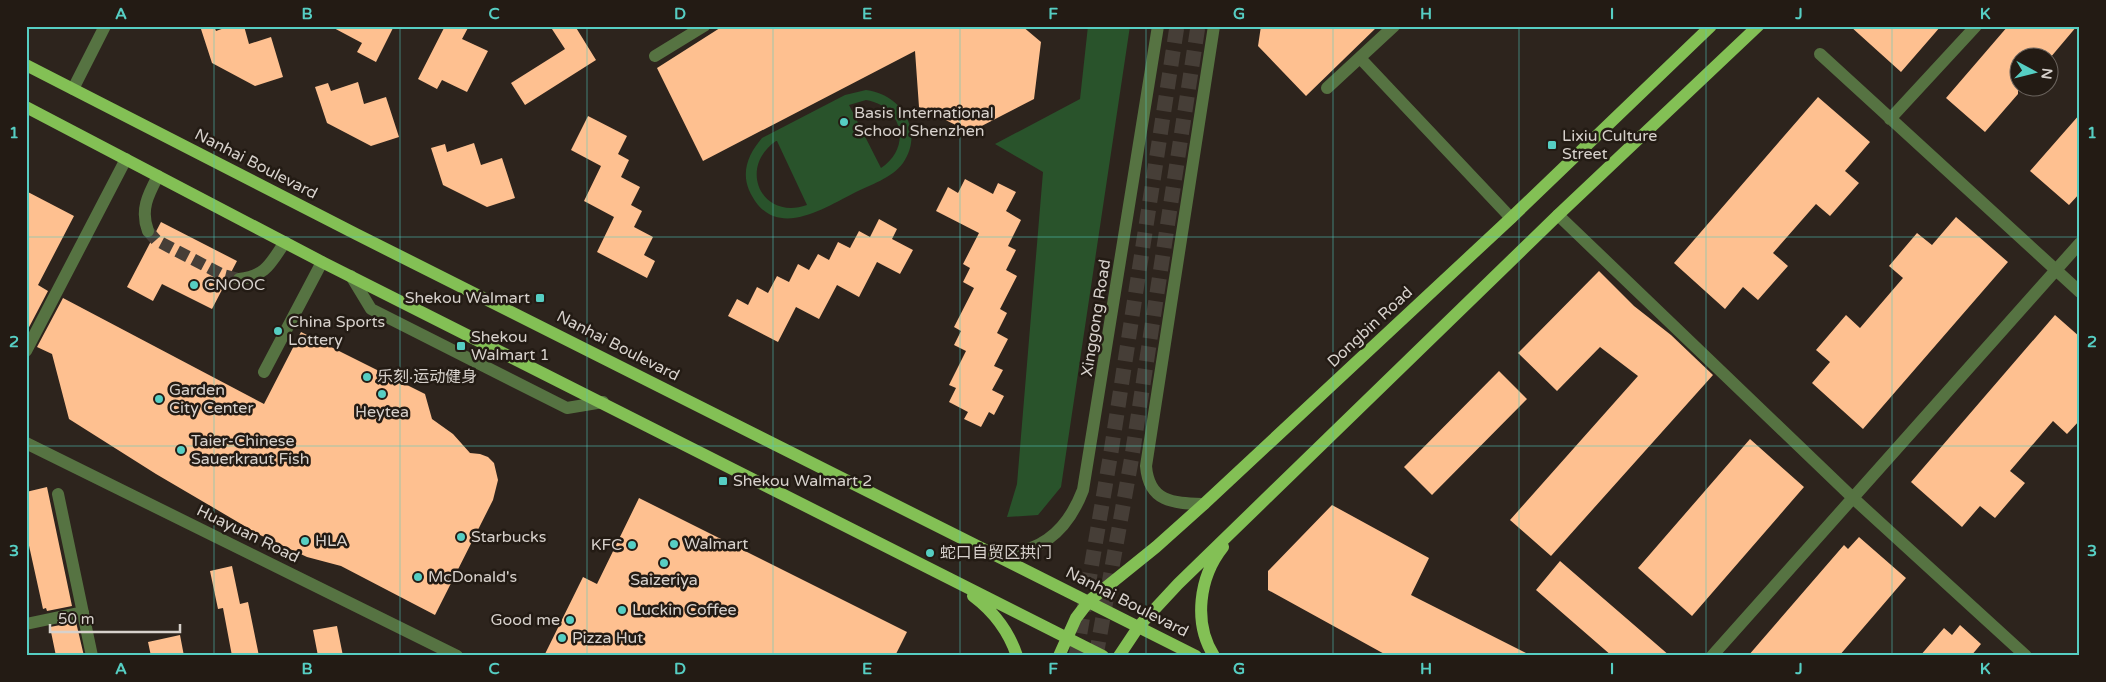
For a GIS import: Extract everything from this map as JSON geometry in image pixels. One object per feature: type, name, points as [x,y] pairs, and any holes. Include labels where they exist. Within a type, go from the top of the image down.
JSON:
[{"type":"main road","name":"Dongbin Road","points":[[1060,656],[1066,636],[1076,618],[1089,601],[1156,547],[1204,504],[1511,218],[1711,26]]},
{"type":"main road","points":[[1119,656],[1139,626],[1178,584],[1558,215],[1758,26]]},
{"type":"main road","name":"Nanhai Boulevard","points":[[26,65],[365,238],[1196,656]]},
{"type":"main road","points":[[26,106],[322,262],[1104,656]]},
{"type":"main road","points":[[1214,656],[1203,635],[1202,600],[1208,574],[1220,551],[1241,524]]},
{"type":"main road","points":[[952,579],[986,606],[1002,625],[1017,656]]},
{"type":"street","points":[[73,89],[105,26]]},
{"type":"street","points":[[655,56],[704,26]]},
{"type":"street","name":"Xinggong Road","points":[[988,550],[1016,553],[1036,547],[1051,538],[1064,526],[1076,509],[1083,490],[1158,26]]},
{"type":"street","points":[[1204,504],[1176,502],[1163,498],[1150,484],[1146,466],[1214,26]]},
{"type":"street","points":[[1327,88],[1394,26]]},
{"type":"street","points":[[1890,118],[1976,26]]},
{"type":"street","points":[[1820,54],[2080,292]]},
{"type":"street","points":[[1360,58],[1511,218]]},
{"type":"street","points":[[26,351],[126,159]]},
{"type":"street","points":[[148,231],[144,220],[144,208],[158,176]]},
{"type":"street","points":[[1558,215],[1853,498],[2026,656]]},
{"type":"street","points":[[239,279],[254,277],[264,272],[285,242]]},
{"type":"street","points":[[1712,656],[2080,243]]},
{"type":"street","points":[[264,372],[322,262]]},
{"type":"street","points":[[351,276],[371,309],[550,399],[568,408],[603,402]]},
{"type":"street","name":"Huayuan Road","points":[[26,443],[455,655]]},
{"type":"street","points":[[58,494],[92,656]]},
{"type":"street","points":[[26,624],[83,612]]},
{"type":"green space","points":[[1088,26],[1130,26],[1061,487],[1038,515],[1007,517],[1017,484],[1043,172],[995,144],[1080,99]]},
{"type":"green space","points":[[866,90],[879,93],[899,106],[906,116],[910,127],[911,139],[909,151],[903,163],[893,173],[880,181],[812,213],[784,218],[770,215],[759,206],[747,183],[746,169],[753,150],[762,138],[845,95]],"holes":[[[866,100],[879,104],[888,110],[895,119],[899,129],[900,139],[897,150],[891,160],[881,168],[849,105]],[[777,141],[807,205],[791,208],[778,206],[767,199],[760,189],[757,177],[758,165],[764,152]]]},
{"type":"building","points":[[200,26],[214,26],[216,31],[230,26],[244,26],[249,44],[271,37],[283,77],[255,86],[212,63]]},
{"type":"building","points":[[330,26],[394,26],[376,62],[357,52],[362,43]]},
{"type":"building","points":[[445,26],[469,26],[462,39],[488,51],[467,92],[442,80],[437,89],[418,79]]},
{"type":"building","points":[[550,26],[575,26],[596,60],[525,105],[511,83],[565,49]]},
{"type":"building","points":[[723,26],[1022,26],[1041,42],[1034,99],[970,132],[919,107],[915,51],[703,161],[657,68]]},
{"type":"building","points":[[1261,26],[1378,26],[1306,96],[1258,46]]},
{"type":"building","points":[[1850,26],[1941,26],[1901,72]]},
{"type":"building","points":[[2008,26],[2077,26],[2058,49],[2008,48],[2008,98],[2015,98],[1985,132],[1946,98]]},
{"type":"building","points":[[358,82],[364,104],[386,97],[399,137],[371,146],[327,123],[315,87],[328,83],[331,91]]},
{"type":"building","points":[[1818,97],[1870,142],[1845,171],[1859,183],[1830,216],[1816,204],[1773,253],[1788,266],[1758,300],[1743,287],[1725,309],[1674,263]]},
{"type":"building","points":[[2080,114],[2080,193],[2069,205],[2030,171]]},
{"type":"building","points":[[588,116],[627,136],[618,154],[629,160],[621,177],[640,187],[631,205],[642,211],[634,227],[653,237],[644,255],[655,261],[647,278],[597,252],[614,217],[584,201],[601,166],[571,150]]},
{"type":"building","points":[[474,143],[481,165],[502,158],[515,198],[487,207],[443,185],[431,148],[445,144],[447,152]]},
{"type":"building","points":[[965,179],[993,194],[998,183],[1016,192],[1006,211],[1021,220],[1008,246],[1016,250],[1006,270],[1017,276],[1000,309],[1007,313],[997,333],[1008,339],[994,366],[1003,370],[992,390],[1004,396],[994,415],[989,412],[981,427],[964,419],[968,412],[949,402],[956,388],[949,385],[966,351],[954,345],[961,331],[954,327],[974,288],[963,282],[970,268],[963,264],[979,233],[936,211],[948,187],[958,193]]},
{"type":"building","points":[[26,191],[74,216],[38,285],[48,291],[26,333]]},
{"type":"building","points":[[1956,217],[2008,262],[1863,429],[1812,383],[1830,362],[1816,350],[1846,315],[1860,328],[1903,278],[1889,266],[1917,233],[1932,245]]},
{"type":"building","points":[[879,219],[897,229],[892,239],[913,250],[900,274],[877,262],[859,297],[837,285],[819,319],[796,307],[778,342],[728,316],[737,299],[748,305],[757,287],[768,293],[777,276],[789,282],[798,264],[809,270],[818,254],[829,260],[838,242],[850,248],[859,231],[870,237]]},
{"type":"building","points":[[161,222],[237,261],[212,309],[162,284],[153,301],[127,287]]},
{"type":"building","points":[[1599,271],[1634,306],[1671,335],[1713,375],[1551,556],[1510,520],[1638,376],[1600,347],[1557,391],[1518,353]]},
{"type":"building","name":"Garden City Center","points":[[63,298],[264,404],[301,332],[425,394],[432,419],[453,434],[470,453],[488,457],[494,463],[498,480],[493,500],[435,615],[341,566],[307,557],[260,535],[156,474],[69,419],[52,354],[37,347]]},
{"type":"building","points":[[2055,315],[2080,337],[2080,420],[2067,434],[2053,421],[2010,471],[2025,483],[1995,518],[1980,506],[1962,527],[1911,482]]},
{"type":"building","points":[[1499,371],[1527,399],[1432,495],[1404,467]]},
{"type":"building","points":[[1750,439],[1804,487],[1692,616],[1638,568]]},
{"type":"building","points":[[47,487],[72,606],[47,611],[46,608],[43,609],[26,532],[26,492]]},
{"type":"building","name":"Walmart","points":[[639,498],[907,632],[895,656],[544,656],[583,577],[597,584]]},
{"type":"building","points":[[1332,505],[1429,558],[1411,595],[1532,656],[1388,656],[1268,590],[1268,571]]},
{"type":"building","points":[[1859,537],[1906,578],[1839,656],[1748,656],[1844,545],[1848,549]]},
{"type":"building","points":[[1560,561],[1670,656],[1612,656],[1536,590]]},
{"type":"building","points":[[232,566],[240,604],[248,602],[259,656],[232,656],[223,608],[218,609],[210,571]]},
{"type":"building","points":[[76,622],[84,656],[56,656],[50,627]]},
{"type":"building","points":[[1960,625],[1981,644],[1971,656],[1920,656],[1944,628],[1952,635]]},
{"type":"building","points":[[337,626],[343,656],[318,656],[313,630]]},
{"type":"building","points":[[180,635],[184,656],[151,656],[148,642]]},
{"type":"tunnel","points":[[1076,656],[1111,452],[1177,26]]},
{"type":"tunnel","points":[[1096,656],[1132,456],[1198,26]]},
{"type":"tunnel","points":[[148,231],[156,240],[223,275],[239,279]]},
{"type":"place","name":"Basis International School Shenzhen","points":[[844,122]]},
{"type":"place","name":"Lixiu Culture Street","points":[[1552,145]]},
{"type":"place","name":"CNOOC","points":[[194,285]]},
{"type":"place","name":"Shekou Walmart","points":[[540,298]]},
{"type":"place","name":"China Sports Lottery","points":[[278,331]]},
{"type":"place","name":"Shekou Walmart 1","points":[[461,346]]},
{"type":"place","name":"乐刻·运动健身","points":[[367,377]]},
{"type":"place","name":"Heytea","points":[[382,394]]},
{"type":"place","name":"Garden City Center","points":[[159,399]]},
{"type":"place","name":"Taier-Chinese Sauerkraut Fish","points":[[181,450]]},
{"type":"place","name":"Shekou Walmart 2","points":[[723,481]]},
{"type":"place","name":"Starbucks","points":[[461,537]]},
{"type":"place","name":"HLA","points":[[305,541]]},
{"type":"place","name":"Walmart","points":[[674,544]]},
{"type":"place","name":"KFC","points":[[632,545]]},
{"type":"place","name":"蛇口自贸区拱门","points":[[930,553]]},
{"type":"place","name":"Saizeriya","points":[[664,563]]},
{"type":"place","name":"McDonald's","points":[[418,577]]},
{"type":"place","name":"Luckin Coffee","points":[[622,610]]},
{"type":"place","name":"Good me","points":[[570,620]]},
{"type":"place","name":"Pizza Hut","points":[[562,638]]}]
